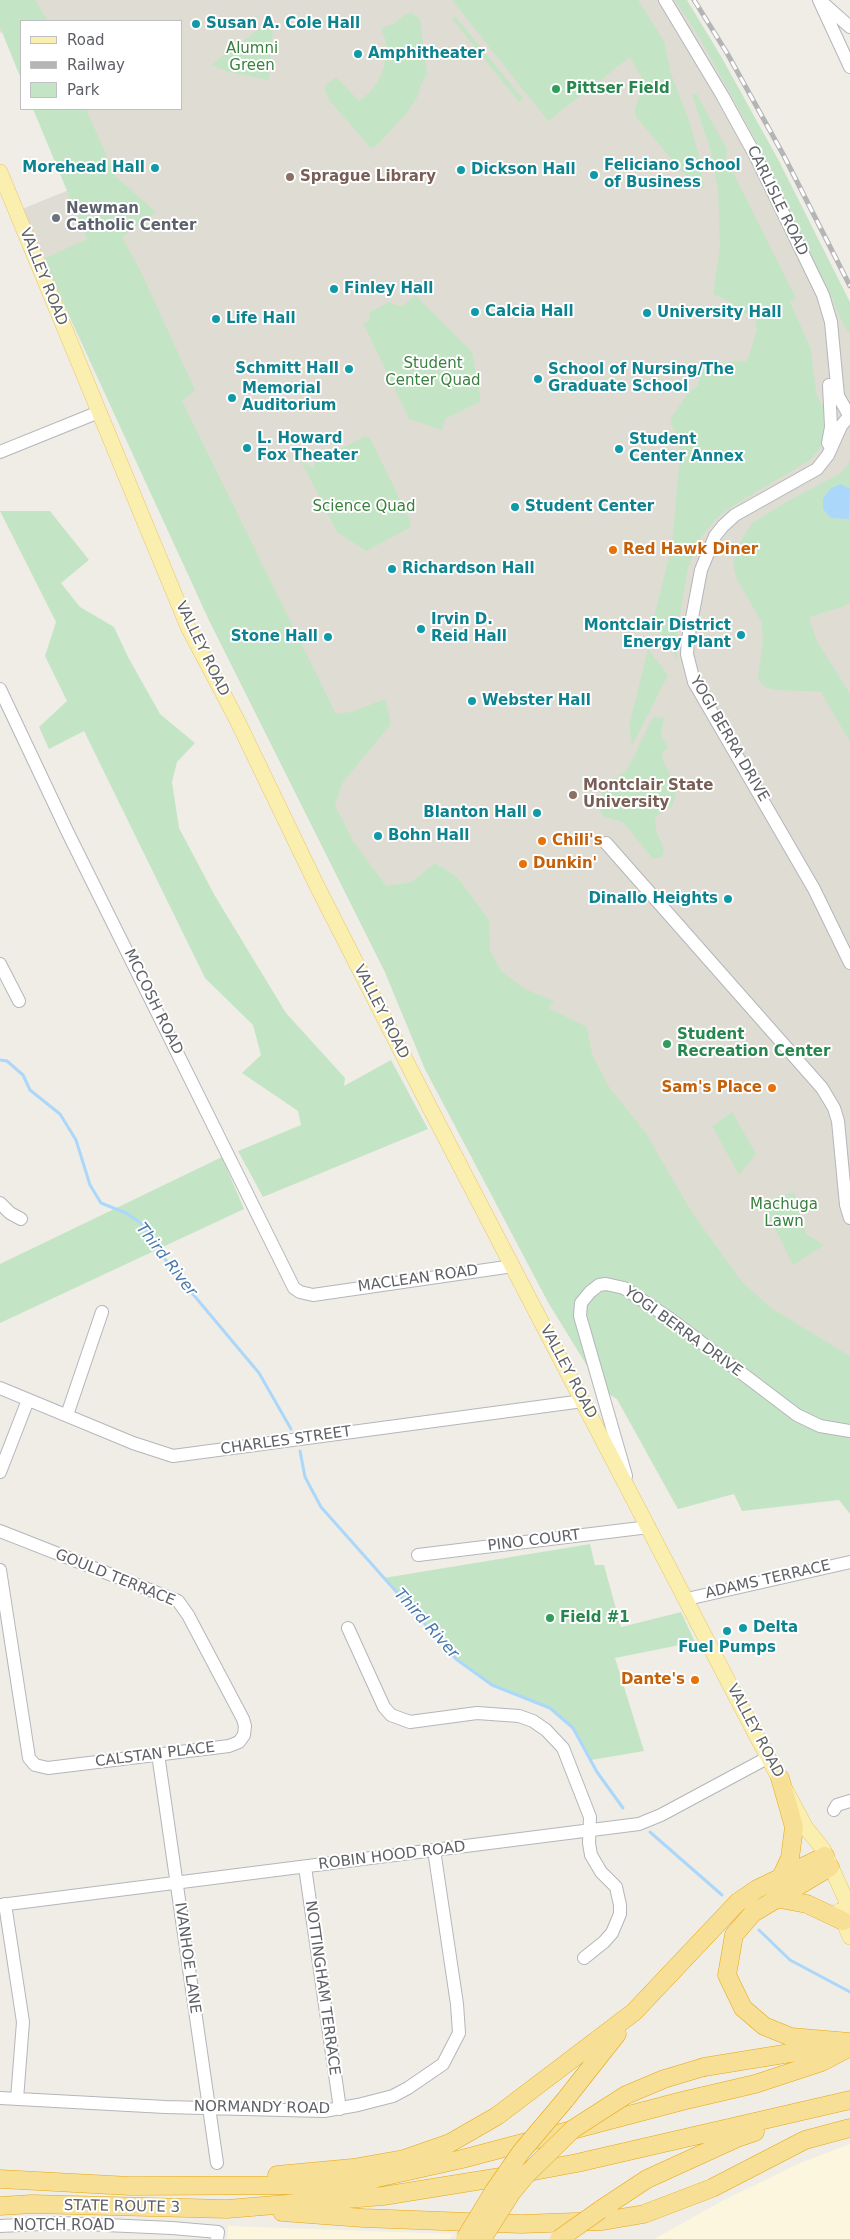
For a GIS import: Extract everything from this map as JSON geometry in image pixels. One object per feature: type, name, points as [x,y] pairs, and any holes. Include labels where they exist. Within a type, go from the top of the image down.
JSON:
[{"type":"highway","points":[[780,1778],[794,1827],[790,1858],[781,1878]]},
{"type":"highway","points":[[465,2239],[494,2191],[521,2152],[565,2100],[634,2012],[738,1902],[757,1889],[781,1878],[824,1863]]},
{"type":"highway","points":[[824,1863],[753,1913],[734,1935],[727,1975],[743,2008],[764,2026],[791,2037],[850,2044]]},
{"type":"highway","points":[[775,1898],[807,1904],[848,1922]]},
{"type":"highway","points":[[231,2185],[254,2177],[352,2168],[404,2159],[450,2143],[497,2116],[634,2012]]},
{"type":"highway","points":[[482,2239],[512,2192],[526,2175],[573,2129],[608,2105],[664,2079],[704,2068],[850,2044]]},
{"type":"highway","name":"STATE ROUTE 3","points":[[0,2179],[130,2186],[315,2185],[359,2182],[755,2084],[822,2062],[850,2044]]},
{"type":"highway","points":[[243,2208],[384,2196],[507,2176],[577,2163],[850,2102]]},
{"type":"highway","points":[[559,2239],[647,2179],[737,2138],[850,2102]]},
{"type":"highway","points":[[243,2208],[336,2216],[521,2224],[603,2221],[644,2214],[712,2188],[805,2140],[850,2128]]},
{"type":"highway","name":"STATE ROUTE 3","points":[[0,2206],[32,2204],[243,2208]]},
{"type":"main road","name":"VALLEY ROAD","points":[[0,172],[188,626],[237,720],[365,982],[808,1831],[812,1849],[824,1863],[848,1922]]},
{"type":"street","name":"CARLISLE ROAD","points":[[665,0],[722,95],[788,220],[826,301],[833,341],[838,396],[850,415]]},
{"type":"street","points":[[820,0],[850,27]]},
{"type":"street","points":[[820,0],[850,67]]},
{"type":"street","points":[[822,462],[831,427],[827,358],[833,341]]},
{"type":"street","points":[[0,452],[99,412]]},
{"type":"street","name":"YOGI BERRA DRIVE","points":[[850,415],[840,426],[828,455],[806,477],[735,515],[715,536],[709,546],[701,570],[687,654],[694,682],[814,889],[850,963]]},
{"type":"street","name":"MCCOSH ROAD","points":[[1,696],[294,1288],[306,1294],[322,1293]]},
{"type":"street","points":[[606,843],[822,1088],[834,1108],[838,1121],[846,1205],[850,1218]]},
{"type":"street","points":[[0,964],[18,1001]]},
{"type":"street","points":[[0,1204],[10,1213],[21,1219]]},
{"type":"street","name":"MACLEAN ROAD","points":[[322,1293],[512,1266]]},
{"type":"street","name":"YOGI BERRA DRIVE","points":[[629,1488],[580,1316],[581,1303],[590,1292],[606,1284],[624,1288],[669,1318],[797,1415],[820,1426],[850,1431]]},
{"type":"street","points":[[67,1415],[102,1312]]},
{"type":"street","name":"CHARLES STREET","points":[[0,1388],[133,1443],[173,1456],[583,1401]]},
{"type":"street","points":[[0,1472],[28,1400]]},
{"type":"street","name":"PINO COURT","points":[[418,1555],[650,1527]]},
{"type":"street","name":"GOULD TERRACE","points":[[0,1531],[178,1601],[188,1615],[243,1719],[245,1731]]},
{"type":"street","name":"ADAMS TERRACE","points":[[687,1599],[850,1562]]},
{"type":"street","name":"CALSTAN PLACE","points":[[0,1570],[6,1644],[29,1758],[39,1767],[229,1746],[238,1742],[245,1731]]},
{"type":"street","points":[[348,1628],[384,1707],[391,1715],[400,1720],[410,1722],[493,1713],[519,1716],[546,1730],[564,1748],[588,1811],[590,1855],[601,1872],[616,1887],[620,1905],[620,1914],[612,1933],[584,1958]]},
{"type":"street","name":"IVANHOE LANE","points":[[158,1754],[217,2163]]},
{"type":"street","name":"ROBIN HOOD ROAD","points":[[3,1904],[177,1884],[639,1824],[662,1815],[769,1757]]},
{"type":"street","points":[[834,1810],[837,1805],[850,1801]]},
{"type":"street","name":"NORMANDY ROAD","points":[[0,2098],[209,2108],[324,2111],[393,2096],[443,2064],[459,2033],[458,2004],[434,1850]]},
{"type":"street","name":"NOTTINGHAM TERRACE","points":[[305,1867],[340,2109]]},
{"type":"street","points":[[3,1904],[22,2022],[17,2099]]},
{"type":"street","name":"NOTCH ROAD","points":[[0,2226],[61,2222],[218,2235]]},
{"type":"shaded area","name":"Montclair State University","points":[[0,0],[680,0],[747,111],[850,316],[850,1455],[678,1509],[617,1399],[602,1390],[548,1302],[425,1069],[385,972],[208,618],[22,209],[91,181],[61,110],[182,110],[182,20],[20,20],[0,33]]},
{"type":"shaded area","points":[[850,2144],[850,2239],[654,2239],[724,2200],[800,2163]]},
{"type":"shaded area","points":[[228,2226],[453,2234],[450,2239],[227,2239]]},
{"type":"green space","points":[[0,0],[35,0],[47,20],[20,20],[20,77],[0,27]]},
{"type":"green space","name":"Pittser Field","points":[[452,0],[638,0],[664,41],[671,74],[690,123],[700,160],[704,188],[696,188],[636,117],[635,109],[644,82],[630,57],[548,121]]},
{"type":"green space","points":[[675,0],[687,0],[722,58],[779,161],[850,302],[850,335],[841,320],[789,207],[752,133],[699,37]]},
{"type":"green space","points":[[412,13],[420,19],[427,73],[418,96],[405,115],[376,146],[371,148],[329,100],[324,87],[336,77],[359,101],[369,93],[377,83],[384,68],[386,42],[381,28],[393,24],[406,14]]},
{"type":"green space","points":[[455,16],[523,99],[519,102],[452,19]]},
{"type":"green space","name":"Alumni Green","points":[[267,23],[273,31],[269,80],[228,72],[211,65]]},
{"type":"green space","points":[[696,93],[727,149],[726,158],[796,298],[790,302],[811,349],[816,392],[821,404],[824,406],[823,435],[820,448],[810,460],[731,507],[718,517],[701,537],[688,568],[678,627],[677,659],[653,621],[672,545],[680,452],[676,433],[671,424],[671,418],[687,395],[698,385],[702,367],[718,363],[747,361],[757,330],[755,318],[713,294],[720,245],[718,190],[711,152],[692,95]]},
{"type":"green space","points":[[33,110],[86,110],[116,177],[156,212],[122,237],[143,276],[195,390],[182,401],[336,714],[351,712],[385,699],[391,724],[343,782],[335,805],[353,841],[386,886],[412,882],[435,863],[457,877],[489,920],[490,950],[501,971],[525,989],[554,1001],[548,1008],[587,1027],[592,1054],[609,1087],[645,1132],[693,1214],[742,1282],[771,1308],[850,1356],[850,1514],[839,1500],[742,1511],[734,1494],[678,1509],[617,1399],[602,1390],[548,1302],[425,1069],[385,972],[208,618],[43,259],[87,239]]},
{"type":"green space","name":"Student Center Quad","points":[[415,295],[472,352],[481,401],[445,419],[442,430],[409,419],[363,323],[369,321],[370,312],[389,302],[402,307]]},
{"type":"green space","name":"Science Quad","points":[[365,436],[370,438],[411,522],[409,528],[366,551],[337,532],[301,461],[314,468],[315,462]]},
{"type":"green space","points":[[850,461],[850,602],[842,607],[809,617],[817,641],[850,694],[850,742],[821,692],[766,688],[758,680],[763,638],[761,621],[736,577],[733,564],[738,546],[752,523],[788,501],[841,473]]},
{"type":"green space","points":[[0,511],[50,511],[89,560],[61,583],[80,607],[114,627],[128,657],[160,714],[195,743],[177,762],[172,782],[179,828],[215,896],[286,1013],[345,1078],[344,1086],[391,1060],[428,1129],[263,1197],[238,1151],[301,1125],[298,1111],[242,1073],[261,1055],[253,1025],[205,978],[84,731],[49,749],[39,727],[67,701],[45,656],[56,622]]},
{"type":"green space","points":[[648,649],[668,675],[632,746],[629,726]]},
{"type":"green space","points":[[653,717],[664,718],[661,735],[668,748],[662,753],[663,761],[669,771],[676,795],[672,806],[655,817],[656,830],[664,850],[662,857],[653,859],[623,822],[602,816],[599,807],[603,791],[614,779],[627,770]]},
{"type":"green space","name":"Machuga Lawn","points":[[732,1112],[756,1154],[739,1175],[712,1126]]},
{"type":"green space","points":[[222,1157],[244,1209],[0,1323],[0,1264]]},
{"type":"green space","name":"Machuga Lawn","points":[[794,1192],[806,1234],[824,1245],[793,1265],[762,1202]]},
{"type":"green space","points":[[590,1544],[595,1565],[604,1565],[621,1627],[681,1612],[695,1642],[615,1658],[644,1751],[591,1760],[573,1728],[550,1708],[492,1685],[456,1659],[384,1578]]},
{"type":"water","points":[[841,484],[850,489],[849,519],[831,518],[823,509],[823,498],[831,488]]},
{"type":"waterway","name":"Third River","points":[[0,1060],[7,1061],[23,1075],[30,1090],[60,1114],[76,1140],[90,1185],[101,1203],[126,1213],[141,1223],[171,1268],[259,1373],[291,1429]]},
{"type":"waterway","name":"Third River","points":[[300,1451],[305,1477],[321,1507],[456,1659],[492,1685],[550,1708],[573,1728],[597,1772],[623,1808]]},
{"type":"waterway","name":"Third River","points":[[650,1832],[722,1895]]},
{"type":"waterway","name":"Third River","points":[[759,1930],[790,1960],[850,1992]]},
{"type":"railway","points":[[694,0],[727,53],[784,156],[850,286]]},
{"type":"place","name":"Susan A. Cole Hall","points":[[196,24]]},
{"type":"place","name":"Amphitheater","points":[[358,54]]},
{"type":"place","name":"Pittser Field","points":[[556,89]]},
{"type":"place","name":"Morehead Hall","points":[[155,168]]},
{"type":"place","name":"Dickson Hall","points":[[461,170]]},
{"type":"place","name":"Feliciano School of Business","points":[[594,175]]},
{"type":"place","name":"Sprague Library","points":[[290,177]]},
{"type":"place","name":"Newman Catholic Center","points":[[56,218]]},
{"type":"place","name":"Finley Hall","points":[[334,289]]},
{"type":"place","name":"Calcia Hall","points":[[475,312]]},
{"type":"place","name":"University Hall","points":[[647,313]]},
{"type":"place","name":"Life Hall","points":[[216,319]]},
{"type":"place","name":"Schmitt Hall","points":[[349,369]]},
{"type":"place","name":"School of Nursing/The Graduate School","points":[[538,379]]},
{"type":"place","name":"Memorial Auditorium","points":[[232,398]]},
{"type":"place","name":"L. Howard Fox Theater","points":[[247,448]]},
{"type":"place","name":"Student Center Annex","points":[[619,449]]},
{"type":"place","name":"Student Center","points":[[515,507]]},
{"type":"place","name":"Red Hawk Diner","points":[[613,550]]},
{"type":"place","name":"Richardson Hall","points":[[392,569]]},
{"type":"place","name":"Irvin D. Reid Hall","points":[[421,629]]},
{"type":"place","name":"Montclair District Energy Plant","points":[[741,635]]},
{"type":"place","name":"Stone Hall","points":[[328,637]]},
{"type":"place","name":"Webster Hall","points":[[472,701]]},
{"type":"place","name":"Montclair State University","points":[[573,795]]},
{"type":"place","name":"Blanton Hall","points":[[537,813]]},
{"type":"place","name":"Bohn Hall","points":[[378,836]]},
{"type":"place","name":"Chili's","points":[[542,841]]},
{"type":"place","name":"Dunkin'","points":[[523,864]]},
{"type":"place","name":"Dinallo Heights","points":[[728,899]]},
{"type":"place","name":"Student Recreation Center","points":[[667,1044]]},
{"type":"place","name":"Sam's Place","points":[[772,1088]]},
{"type":"place","name":"Field #1","points":[[550,1618]]},
{"type":"place","name":"Delta","points":[[743,1628]]},
{"type":"place","name":"Fuel Pumps","points":[[727,1631]]},
{"type":"place","name":"Dante's","points":[[695,1680]]}]
